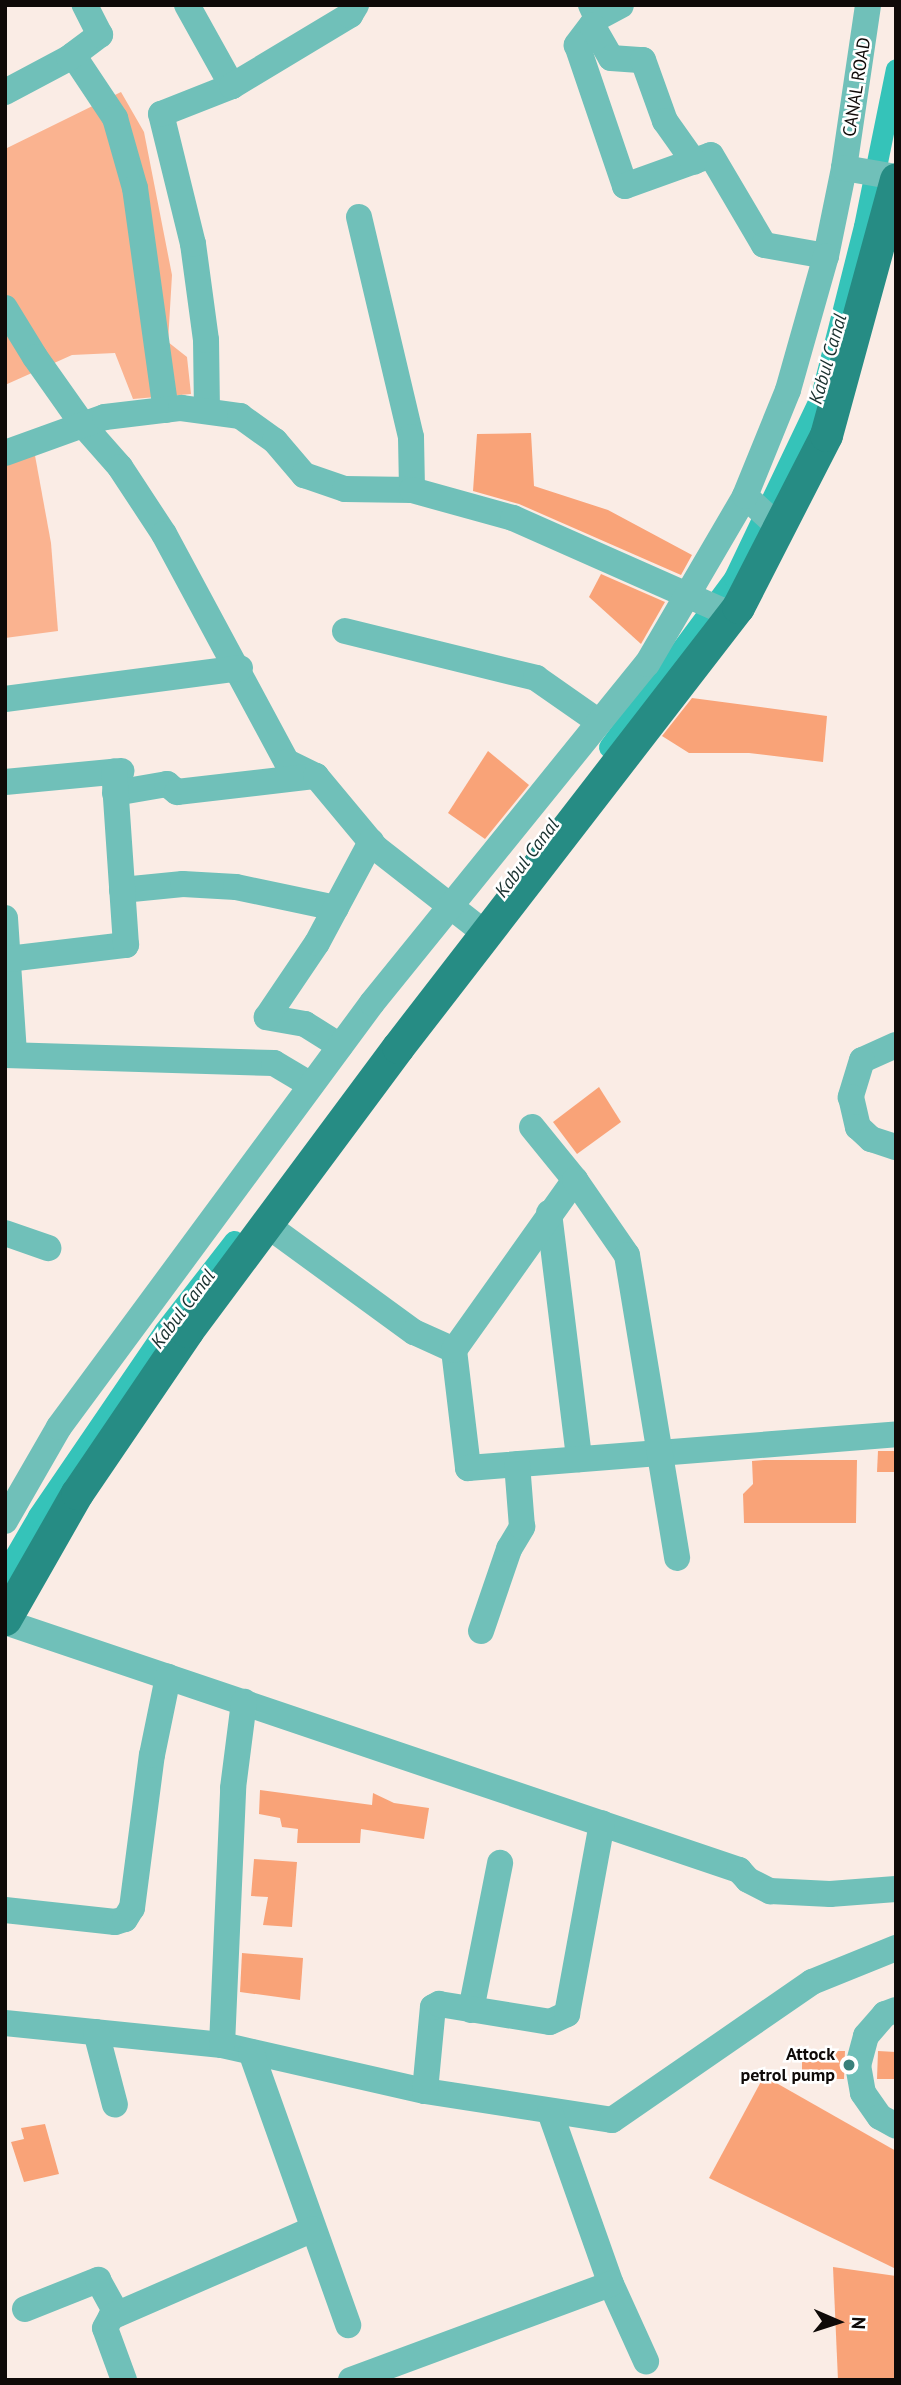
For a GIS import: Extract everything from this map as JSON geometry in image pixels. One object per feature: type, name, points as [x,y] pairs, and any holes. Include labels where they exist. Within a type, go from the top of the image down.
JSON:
[{"type":"main road","points":[[5,1620],[77,1493],[187,1331],[729,613],[826,435],[891,177]]},
{"type":"street","points":[[5,92],[73,55],[100,35],[85,5]]},
{"type":"street","points":[[187,5],[232,86]]},
{"type":"street","points":[[206,411],[206,340],[195,258],[161,114],[232,86],[350,15],[356,5]]},
{"type":"street","points":[[621,5],[593,16],[577,45],[625,187],[710,155],[764,245],[826,256]]},
{"type":"street","name":"CANAL ROAD","points":[[5,1521],[59,1427],[340,1046],[647,664],[694,597],[747,499],[788,390],[850,169],[868,5]]},
{"type":"street","points":[[593,16],[611,58],[643,60],[665,121],[694,162]]},
{"type":"street","points":[[73,55],[115,118],[135,188],[166,410]]},
{"type":"street","points":[[850,169],[891,177]]},
{"type":"street","points":[[359,216],[411,437],[412,490]]},
{"type":"street","points":[[5,308],[83,425],[120,467],[164,534],[240,668],[287,762],[316,776],[371,842],[485,933]]},
{"type":"street","points":[[5,453],[105,417],[166,410],[206,411],[240,416],[275,441],[304,475],[345,489],[412,490],[513,518],[729,613]]},
{"type":"street","points":[[747,499],[777,526]]},
{"type":"street","points":[[345,631],[536,678],[598,722]]},
{"type":"street","points":[[5,699],[240,668]]},
{"type":"street","points":[[5,782],[117,778],[167,784],[177,792],[316,776]]},
{"type":"street","points":[[8,959],[126,945],[117,778]]},
{"type":"street","points":[[340,1046],[305,1024],[267,1017],[336,908],[371,842]]},
{"type":"street","points":[[122,890],[183,884],[236,887],[336,908]]},
{"type":"street","points":[[5,918],[9,1055],[274,1063],[311,1085]]},
{"type":"street","points":[[896,1045],[862,1060],[851,1097],[858,1127],[871,1139],[896,1147]]},
{"type":"street","points":[[532,1127],[575,1180],[627,1255],[677,1558]]},
{"type":"street","points":[[575,1180],[454,1350],[468,1468],[896,1434]]},
{"type":"street","points":[[549,1213],[579,1459]]},
{"type":"street","points":[[267,1225],[414,1332],[454,1350]]},
{"type":"street","points":[[5,1233],[48,1248]]},
{"type":"street","points":[[481,1631],[509,1549],[522,1527],[517,1464]]},
{"type":"street","points":[[5,1620],[740,1870],[748,1880],[770,1891],[830,1894],[896,1889]]},
{"type":"street","points":[[5,1910],[115,1922],[125,1919],[132,1908],[152,1755],[168,1677]]},
{"type":"street","points":[[222,2045],[233,1788],[244,1702]]},
{"type":"street","points":[[425,2091],[429,2016],[433,2007],[439,2004],[550,2022],[567,2014],[602,1823]]},
{"type":"street","points":[[471,2010],[500,1863]]},
{"type":"street","points":[[5,2023],[222,2045],[425,2091],[550,2112],[621,2118],[812,1982],[896,1948]]},
{"type":"street","points":[[896,2010],[885,2014],[866,2036],[858,2064],[863,2093],[880,2117],[896,2126]]},
{"type":"street","points":[[96,2032],[115,2105]]},
{"type":"street","points":[[251,2052],[348,2325]]},
{"type":"street","points":[[550,2112],[611,2284],[646,2361]]},
{"type":"street","points":[[124,2380],[104,2323],[117,2314],[313,2229]]},
{"type":"street","points":[[25,2309],[98,2280],[117,2314]]},
{"type":"street","points":[[351,2380],[611,2284]]},
{"type":"shaded area","points":[[121,92],[144,132],[172,275],[168,342],[187,357],[191,394],[133,399],[115,353],[72,355],[5,385],[5,149]]},
{"type":"shaded area","points":[[34,450],[51,543],[58,631],[5,638],[5,459]]},
{"type":"building","points":[[531,433],[534,486],[608,510],[692,555],[681,575],[519,504],[473,491],[477,434]]},
{"type":"building","points":[[601,574],[665,602],[641,644],[589,597]]},
{"type":"building","points":[[692,698],[827,716],[823,762],[749,753],[689,753],[662,736]]},
{"type":"building","points":[[488,751],[529,785],[485,839],[448,813]]},
{"type":"building","points":[[599,1087],[621,1122],[577,1154],[553,1122]]},
{"type":"building","points":[[878,1451],[894,1451],[896,1472],[877,1472]]},
{"type":"building","points":[[857,1460],[856,1523],[744,1523],[743,1494],[753,1484],[752,1461]]},
{"type":"building","points":[[260,1790],[372,1805],[373,1793],[394,1803],[429,1808],[424,1839],[361,1829],[360,1843],[297,1843],[298,1829],[282,1827],[280,1818],[259,1814]]},
{"type":"building","points":[[254,1859],[297,1862],[292,1927],[263,1925],[268,1897],[251,1896]]},
{"type":"building","points":[[242,1953],[303,1958],[300,2000],[240,1992]]},
{"type":"building","points":[[802,2051],[845,2051],[844,2079],[802,2079]]},
{"type":"building","points":[[878,2051],[896,2052],[896,2079],[877,2079]]},
{"type":"building","points":[[764,2076],[896,2151],[896,2269],[709,2178]]},
{"type":"building","points":[[45,2124],[59,2174],[24,2182],[11,2142],[24,2139],[21,2128]]},
{"type":"building","points":[[833,2267],[896,2276],[896,2380],[838,2380]]},
{"type":"waterway","name":"Kabul Canal","points":[[609,747],[734,578],[821,396],[864,226],[896,69]]},
{"type":"waterway","name":"Kabul Canal","points":[[5,1573],[38,1516],[164,1331],[234,1241]]},
{"type":"place","name":"Attock petrol pump","points":[[849,2065]]}]
